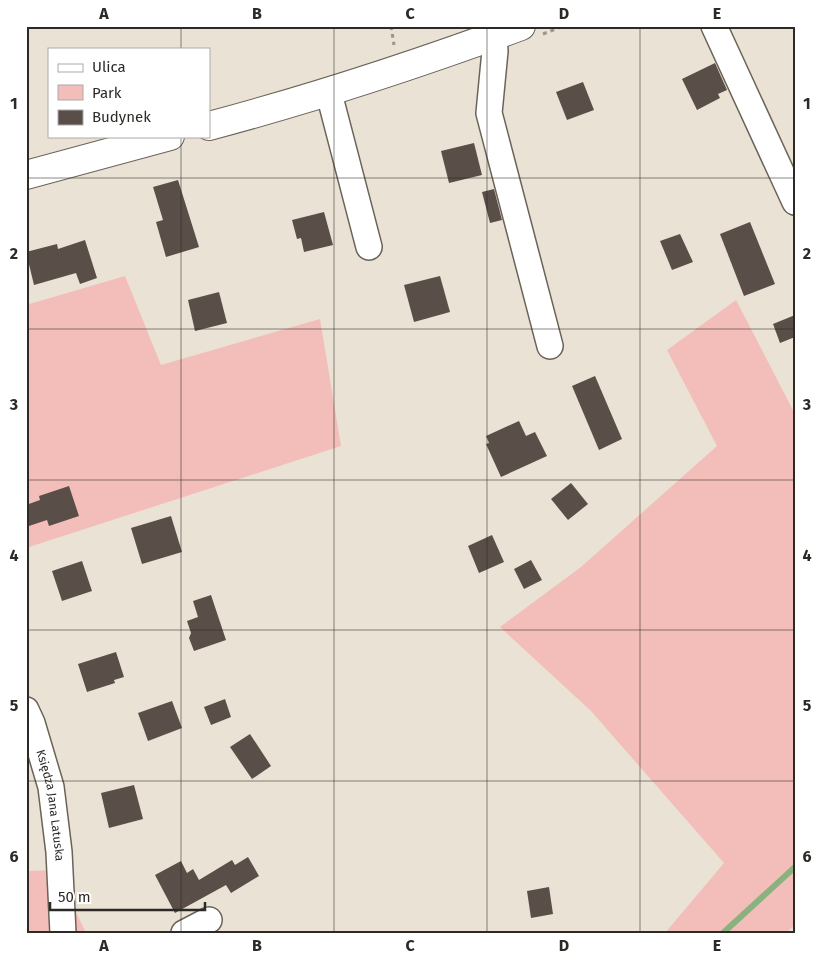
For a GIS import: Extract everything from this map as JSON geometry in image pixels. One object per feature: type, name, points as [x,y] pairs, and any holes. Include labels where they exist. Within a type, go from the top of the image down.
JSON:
[{"type":"main road","points":[[210,126],[279,107],[521,26]]},
{"type":"main road","points":[[26,175],[163,138]]},
{"type":"street","points":[[714,26],[795,202]]},
{"type":"street","points":[[494,36],[495,52],[489,113],[550,346]]},
{"type":"street","points":[[325,92],[332,105],[369,247]]},
{"type":"street","name":"Księdza Jana Latuska","points":[[26,710],[52,786],[59,852],[63,933]]},
{"type":"street","points":[[184,933],[209,920]]},
{"type":"green space","points":[[125,276],[161,365],[320,319],[341,446],[26,548],[26,305]]},
{"type":"green space","points":[[736,300],[795,414],[795,925],[786,933],[665,933],[724,863],[591,711],[500,627],[581,567],[717,446],[667,350]]},
{"type":"green space","points":[[56,870],[86,933],[26,933],[26,871]]},
{"type":"building","points":[[715,63],[727,90],[718,94],[720,98],[697,110],[682,79]]},
{"type":"building","points":[[583,82],[594,110],[567,120],[556,92]]},
{"type":"building","points":[[474,143],[482,175],[449,183],[441,151]]},
{"type":"building","points":[[178,180],[199,247],[166,257],[156,222],[163,220],[153,187]]},
{"type":"building","points":[[494,189],[502,220],[490,223],[482,192]]},
{"type":"building","points":[[324,212],[333,245],[304,252],[301,238],[297,239],[292,220]]},
{"type":"building","points":[[750,222],[775,284],[744,296],[720,234]]},
{"type":"building","points":[[680,234],[693,262],[672,270],[660,241]]},
{"type":"building","points":[[85,240],[97,278],[80,284],[76,273],[34,285],[26,252],[57,244],[58,249]]},
{"type":"building","points":[[440,276],[450,312],[414,322],[404,285]]},
{"type":"building","points":[[219,292],[227,323],[195,331],[188,300]]},
{"type":"building","points":[[795,315],[795,337],[780,343],[773,324]]},
{"type":"building","points":[[595,376],[622,439],[599,450],[572,386]]},
{"type":"building","points":[[519,421],[526,436],[535,432],[547,456],[501,477],[486,444],[489,443],[486,436]]},
{"type":"building","points":[[571,483],[588,504],[568,520],[551,499]]},
{"type":"building","points":[[69,486],[79,516],[49,526],[47,520],[26,527],[26,505],[40,500],[39,496]]},
{"type":"building","points":[[171,516],[182,552],[142,564],[131,528]]},
{"type":"building","points":[[492,535],[504,562],[479,573],[468,546]]},
{"type":"building","points":[[531,560],[542,580],[524,589],[514,569]]},
{"type":"building","points":[[82,561],[92,591],[62,601],[52,571]]},
{"type":"building","points":[[211,595],[226,640],[194,651],[189,638],[191,633],[187,621],[198,617],[193,601]]},
{"type":"building","points":[[116,652],[124,677],[114,680],[115,683],[87,692],[78,664]]},
{"type":"building","points":[[225,699],[231,717],[211,725],[204,707]]},
{"type":"building","points":[[172,701],[182,728],[148,741],[138,713]]},
{"type":"building","points":[[250,734],[271,766],[252,779],[230,747]]},
{"type":"building","points":[[134,785],[143,819],[109,828],[101,793]]},
{"type":"building","points":[[248,857],[259,876],[231,893],[226,885],[175,913],[155,875],[181,861],[187,873],[193,869],[199,880],[232,860],[235,865]]},
{"type":"building","points":[[549,887],[553,914],[531,918],[527,891]]},
{"type":"waterway","points":[[723,933],[795,867]]}]
